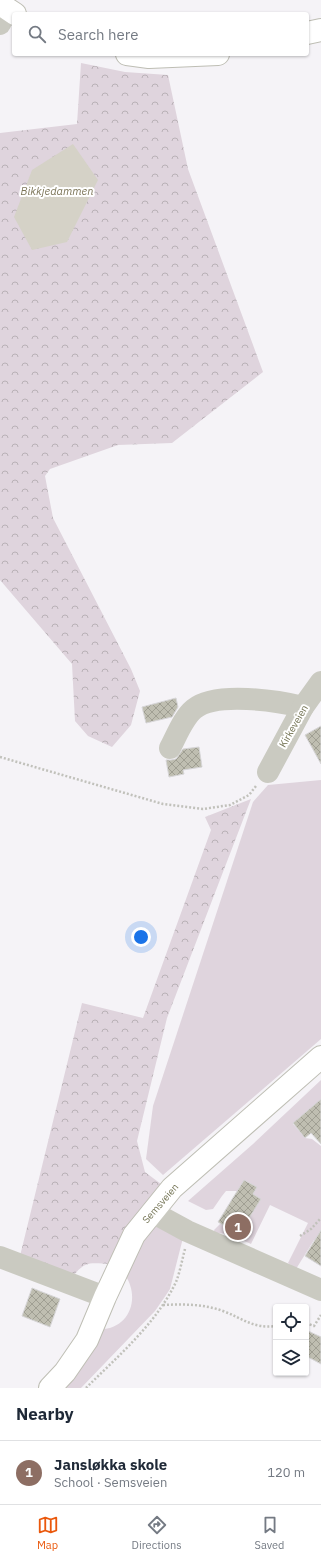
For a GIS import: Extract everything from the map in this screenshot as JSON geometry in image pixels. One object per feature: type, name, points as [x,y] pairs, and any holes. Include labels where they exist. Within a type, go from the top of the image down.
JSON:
[{"type":"main road","points":[[309,33],[321,30]]},
{"type":"main road","points":[[142,56],[172,56]]},
{"type":"main road","name":"Semsveien","points":[[50,1388],[65,1372],[87,1340],[134,1235],[152,1212],[172,1188],[321,1057]]},
{"type":"street","name":"Kirkeveien","points":[[268,772],[303,708],[321,682]]},
{"type":"street","points":[[170,748],[190,713],[200,705],[228,700],[254,699],[287,703],[303,708]]},
{"type":"street","points":[[152,1212],[186,1231],[321,1290]]},
{"type":"street","points":[[0,1257],[105,1298]]},
{"type":"path","points":[[0,757],[163,804],[203,809],[230,805],[249,795],[268,772]]},
{"type":"path","points":[[300,1236],[311,1229],[321,1218]]},
{"type":"path","points":[[86,1388],[139,1333],[163,1305],[176,1281],[187,1244],[186,1231]]},
{"type":"path","points":[[163,1305],[199,1305],[222,1311],[249,1324],[267,1327],[273,1326]]},
{"type":"path","points":[[309,1324],[314,1326],[321,1315]]},
{"type":"green space","points":[[81,63],[125,72],[168,75],[188,169],[263,372],[172,443],[118,445],[50,469],[45,476],[53,518],[131,669],[140,691],[131,725],[112,747],[88,736],[75,721],[72,664],[0,580],[0,133],[77,124]]},
{"type":"green space","points":[[321,780],[321,1039],[163,1175],[146,1159],[153,1106],[253,802],[268,785]]},
{"type":"green space","points":[[251,799],[167,1018],[137,1141],[145,1172],[165,1187],[111,1264],[88,1264],[80,1268],[71,1279],[19,1260],[82,1003],[143,1018],[211,830],[205,817]]},
{"type":"green space","points":[[321,1080],[321,1100],[293,1124],[305,1138],[312,1139],[321,1146],[321,1244],[314,1240],[296,1269],[288,1263],[308,1223],[270,1205],[251,1244],[229,1234],[215,1233],[214,1230],[221,1223],[231,1230],[235,1223],[242,1228],[260,1199],[253,1194],[256,1187],[244,1180],[238,1191],[226,1191],[213,1209],[206,1210],[188,1201],[253,1144]]},
{"type":"green space","points":[[158,1224],[184,1234],[170,1289],[155,1311],[81,1388],[66,1388],[62,1386],[99,1329],[109,1328],[118,1324],[125,1318],[132,1302],[132,1293],[130,1284],[125,1275],[148,1227]]},
{"type":"water","name":"Bikkjedammen","points":[[73,144],[98,180],[67,242],[32,250],[14,217],[32,170]]},
{"type":"building","points":[[176,698],[178,707],[172,717],[146,723],[142,707]]},
{"type":"building","points":[[321,726],[321,764],[305,735]]},
{"type":"building","points":[[199,747],[202,767],[183,770],[184,774],[169,777],[166,760],[176,759],[183,749]]},
{"type":"building","points":[[321,1099],[321,1144],[311,1133],[305,1138],[293,1123]]},
{"type":"building","points":[[244,1180],[257,1187],[253,1194],[261,1199],[243,1228],[235,1223],[231,1230],[218,1222]]},
{"type":"building","points":[[321,1230],[321,1266],[305,1256]]},
{"type":"building","points":[[32,1288],[60,1299],[50,1327],[22,1316]]},
{"type":"building","points":[[309,1331],[321,1337],[321,1364],[309,1358]]},
{"type":"place","name":"Jansløkka skole","points":[[238,1227]]}]
